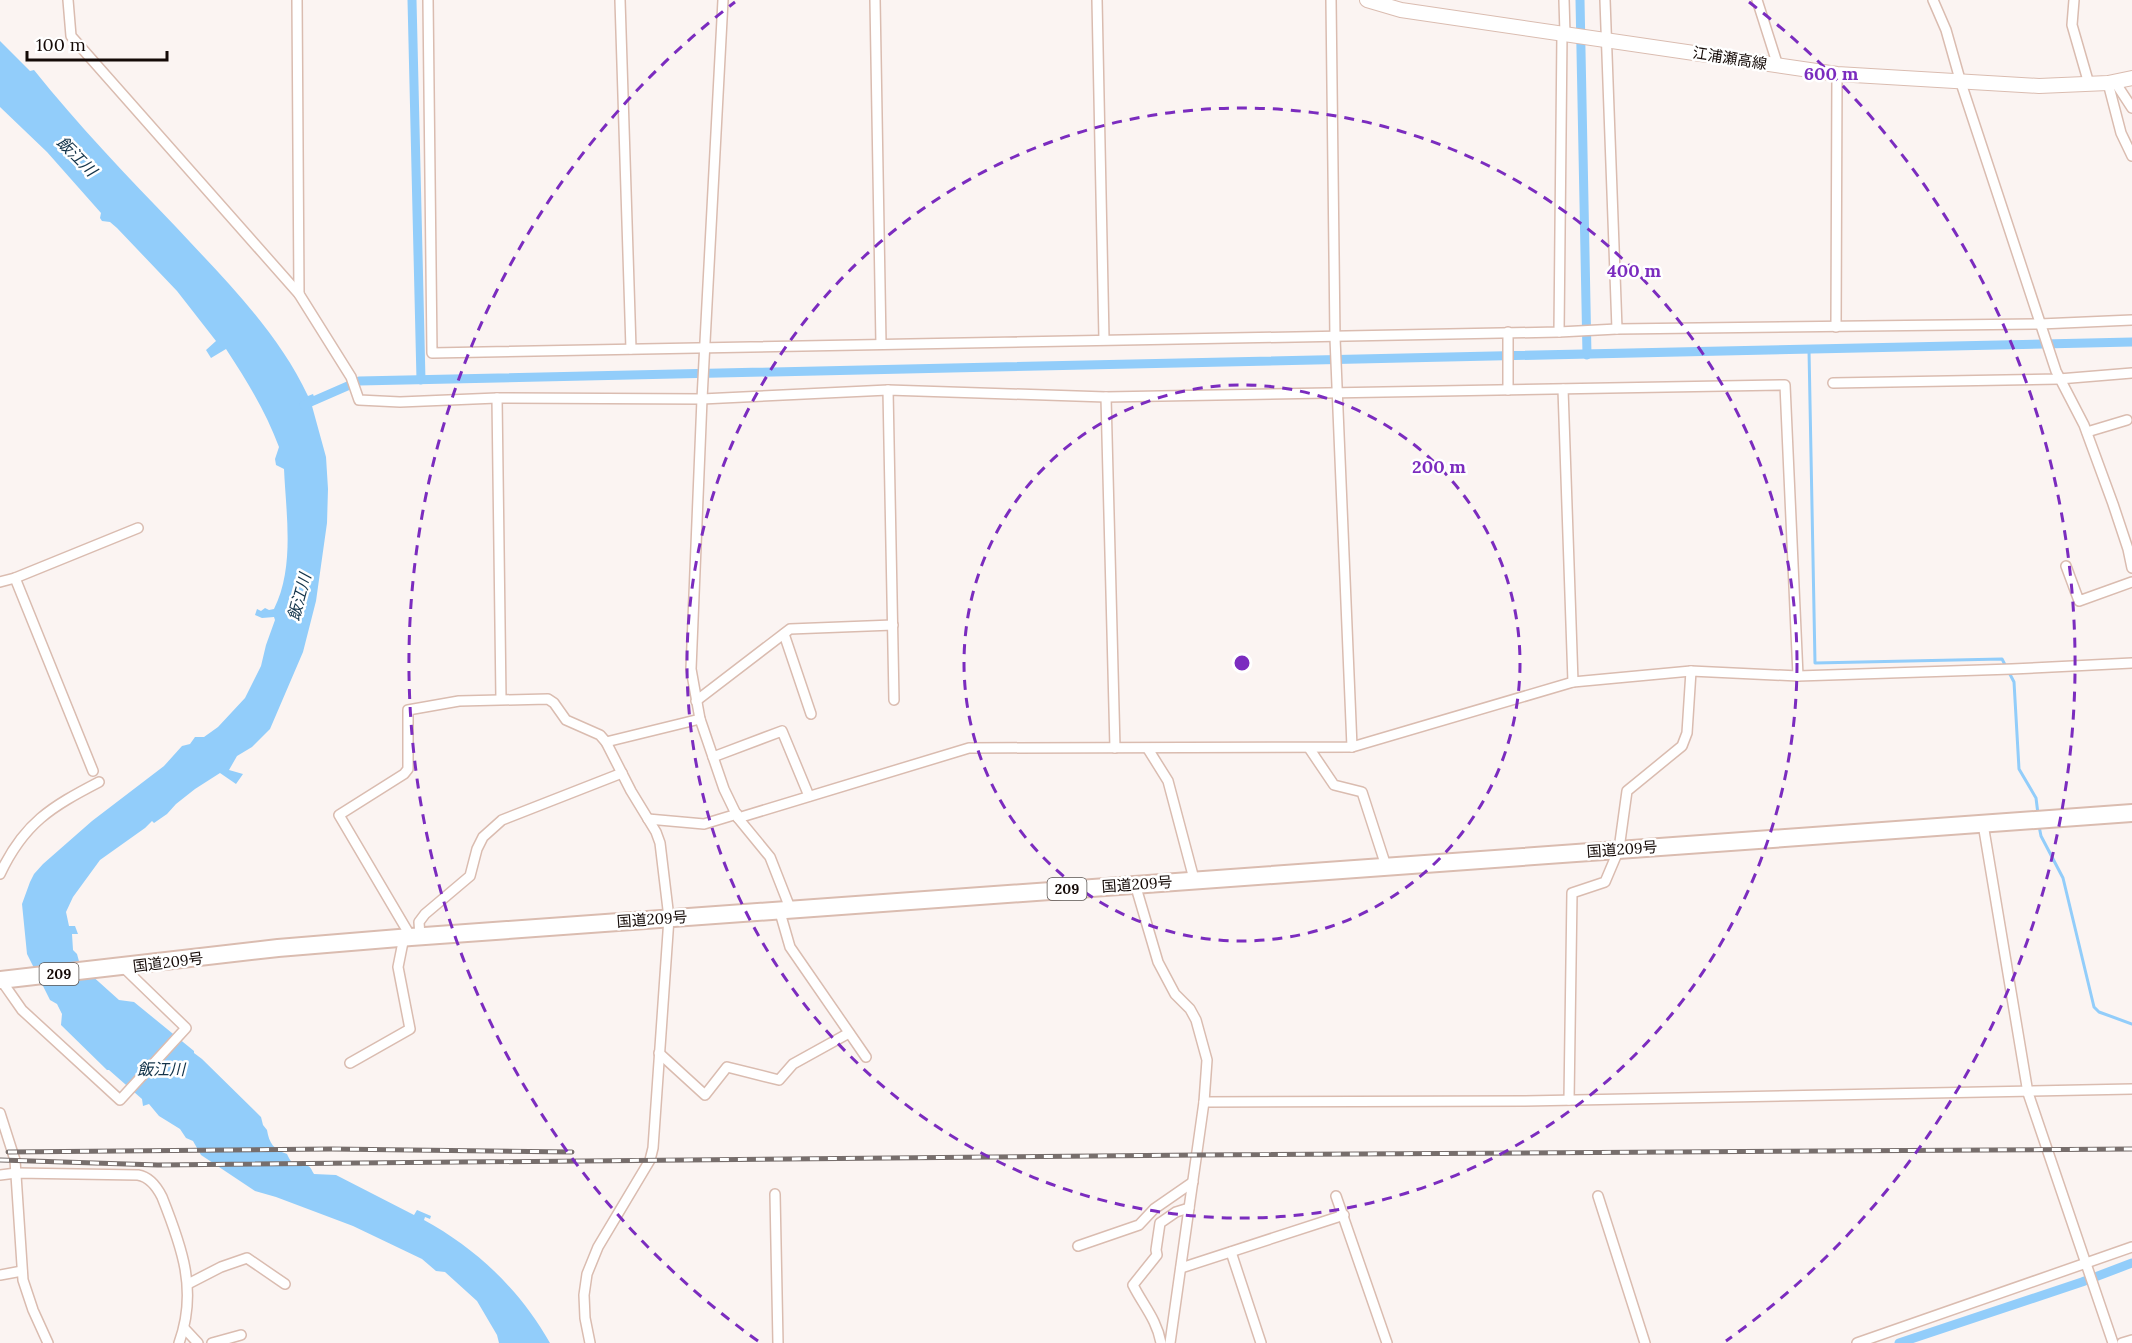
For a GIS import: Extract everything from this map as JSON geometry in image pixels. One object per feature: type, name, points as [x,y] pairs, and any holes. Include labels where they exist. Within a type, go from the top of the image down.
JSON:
[{"type":"highway","name":"国道209号","points":[[3,979],[278,948],[412,937],[785,908],[2132,813]]},
{"type":"main road","name":"江浦瀬高線","points":[[1367,0],[1401,10],[1837,74],[2039,86],[2089,84],[2132,78]]},
{"type":"street","points":[[68,0],[71,36],[300,294],[351,377],[359,400],[400,402],[497,398],[702,399],[888,390],[1106,397],[1508,387],[1563,389],[1785,385],[1798,676]]},
{"type":"street","points":[[297,0],[300,294]]},
{"type":"street","points":[[428,0],[432,353],[631,349],[705,351],[1104,339],[1508,335],[1617,329],[2041,327],[2132,320]]},
{"type":"street","points":[[620,0],[631,349]]},
{"type":"street","points":[[723,0],[702,399],[691,669],[700,719],[724,789],[737,816],[771,857],[785,908],[790,947],[866,1057]]},
{"type":"street","points":[[875,0],[881,344]]},
{"type":"street","points":[[1097,0],[1104,339]]},
{"type":"street","points":[[1331,0],[1335,337],[1352,747]]},
{"type":"street","points":[[1559,332],[1564,0]]},
{"type":"street","points":[[1605,0],[1603,39],[1617,329]]},
{"type":"street","points":[[1757,0],[1778,66]]},
{"type":"street","points":[[1933,0],[1946,30],[1961,83],[2057,375],[2087,432],[2128,549],[2132,568]]},
{"type":"street","points":[[2074,0],[2072,25],[2089,84]]},
{"type":"street","points":[[1836,327],[1837,74]]},
{"type":"street","points":[[2112,82],[2132,108]]},
{"type":"street","points":[[2112,82],[2121,133],[2132,156]]},
{"type":"street","points":[[1508,335],[1508,387]]},
{"type":"street","points":[[1833,383],[2132,373]]},
{"type":"street","points":[[1563,389],[1573,682]]},
{"type":"street","points":[[888,390],[894,700]]},
{"type":"street","points":[[1106,397],[1115,748]]},
{"type":"street","points":[[497,398],[501,699]]},
{"type":"street","points":[[2087,432],[2127,420]]},
{"type":"street","points":[[0,582],[138,528]]},
{"type":"street","points":[[2066,566],[2079,601],[2132,582]]},
{"type":"street","points":[[15,578],[93,771]]},
{"type":"street","points":[[696,702],[790,629],[893,625]]},
{"type":"street","points":[[784,634],[811,714]]},
{"type":"street","points":[[648,819],[704,824],[809,796],[969,748],[1352,747],[1573,682],[1691,671],[1798,676],[2132,663]]},
{"type":"street","points":[[1569,1100],[1572,893],[1605,882],[1619,849],[1627,791],[1682,746],[1687,733],[1691,671]]},
{"type":"street","points":[[412,937],[339,815],[404,774],[408,769],[408,710],[459,700],[548,699],[554,703],[566,720],[600,735],[656,832],[660,843],[669,918],[653,1148],[650,1160],[598,1247],[587,1274],[585,1318],[590,1343]]},
{"type":"street","points":[[606,742],[700,719]]},
{"type":"street","points":[[713,757],[782,730],[809,796]]},
{"type":"street","points":[[1309,747],[1334,785],[1362,792],[1386,866]]},
{"type":"street","points":[[1148,748],[1168,781],[1194,879]]},
{"type":"street","points":[[350,1063],[410,1029],[398,967],[425,914],[470,876],[477,849],[491,828],[502,820],[622,773]]},
{"type":"street","points":[[0,874],[8,856],[40,818],[60,802],[99,782]]},
{"type":"street","points":[[1983,824],[2028,1093],[2113,1343]]},
{"type":"street","points":[[1135,884],[1158,962],[1175,994],[1190,1009],[1196,1020],[1207,1060],[1204,1102],[1170,1343]]},
{"type":"street","points":[[3,979],[22,1010],[120,1100],[186,1028],[116,968]]},
{"type":"street","points":[[659,1053],[705,1095],[727,1067],[779,1080],[793,1064],[849,1033]]},
{"type":"street","points":[[1204,1102],[1569,1100],[2028,1093],[2132,1089]]},
{"type":"street","points":[[0,1113],[13,1151],[22,1271],[29,1300],[48,1343]]},
{"type":"street","points":[[0,1175],[16,1173],[144,1176],[157,1188],[182,1254],[188,1284],[188,1308],[179,1343]]},
{"type":"street","points":[[1078,1246],[1139,1225],[1154,1209],[1193,1182]]},
{"type":"street","points":[[775,1194],[778,1343]]},
{"type":"street","points":[[1336,1196],[1387,1343]]},
{"type":"street","points":[[1598,1196],[1645,1343]]},
{"type":"street","points":[[1161,1343],[1153,1315],[1141,1301],[1133,1285],[1157,1255],[1160,1223],[1176,1212],[1189,1208]]},
{"type":"street","points":[[1181,1268],[1344,1215]]},
{"type":"street","points":[[1857,1343],[1885,1339],[2132,1247]]},
{"type":"street","points":[[1231,1252],[1261,1343]]},
{"type":"street","points":[[188,1284],[221,1267],[247,1258],[285,1284]]},
{"type":"street","points":[[0,1275],[22,1271]]},
{"type":"street","points":[[184,1328],[198,1343]]},
{"type":"street","points":[[212,1343],[241,1335]]},
{"type":"street","points":[[2121,1343],[2132,1340]]},
{"type":"water","name":"飯江川","points":[[0,41],[30,71],[34,70],[85,130],[231,286],[266,327],[308,396],[313,394],[316,402],[312,406],[326,457],[327,523],[316,601],[303,652],[270,729],[252,747],[237,756],[229,770],[243,774],[236,784],[220,773],[195,789],[167,814],[154,823],[152,821],[100,860],[73,897],[66,912],[69,926],[75,926],[78,934],[72,934],[73,950],[77,954],[80,965],[119,1000],[134,1002],[194,1051],[261,1117],[273,1145],[287,1154],[292,1162],[305,1164],[314,1174],[336,1175],[414,1215],[417,1210],[431,1216],[430,1219],[425,1217],[424,1220],[462,1244],[496,1272],[511,1288],[550,1343],[499,1343],[497,1335],[477,1301],[445,1272],[436,1271],[422,1259],[353,1226],[255,1191],[201,1155],[193,1141],[186,1138],[180,1129],[159,1116],[149,1104],[143,1106],[142,1099],[107,1070],[61,1025],[62,1014],[57,1004],[50,1000],[27,954],[22,904],[34,874],[92,821],[164,766],[182,746],[190,744],[195,737],[204,737],[218,727],[245,698],[261,666],[275,620],[274,617],[262,618],[255,615],[257,609],[261,611],[265,608],[274,609],[285,576],[288,540],[284,469],[276,465],[275,459],[279,447],[249,385],[226,349],[211,358],[206,350],[216,341],[177,291],[117,228],[110,222],[102,221],[101,213],[47,152],[0,107]]},
{"type":"waterway","points":[[412,0],[421,380]]},
{"type":"waterway","points":[[1580,0],[1587,355]]},
{"type":"waterway","points":[[304,405],[359,381],[2132,342]]},
{"type":"waterway","points":[[1809,350],[1815,663],[2002,659],[2014,682],[2019,769],[2036,798],[2038,814]]},
{"type":"waterway","points":[[2039,826],[2041,836],[2063,878],[2094,1007],[2099,1012],[2132,1024]]},
{"type":"waterway","points":[[1899,1343],[2132,1263]]},
{"type":"railway","points":[[8,1152],[331,1149],[572,1152]]},
{"type":"railway","points":[[0,1160],[158,1165],[2132,1149]]}]
